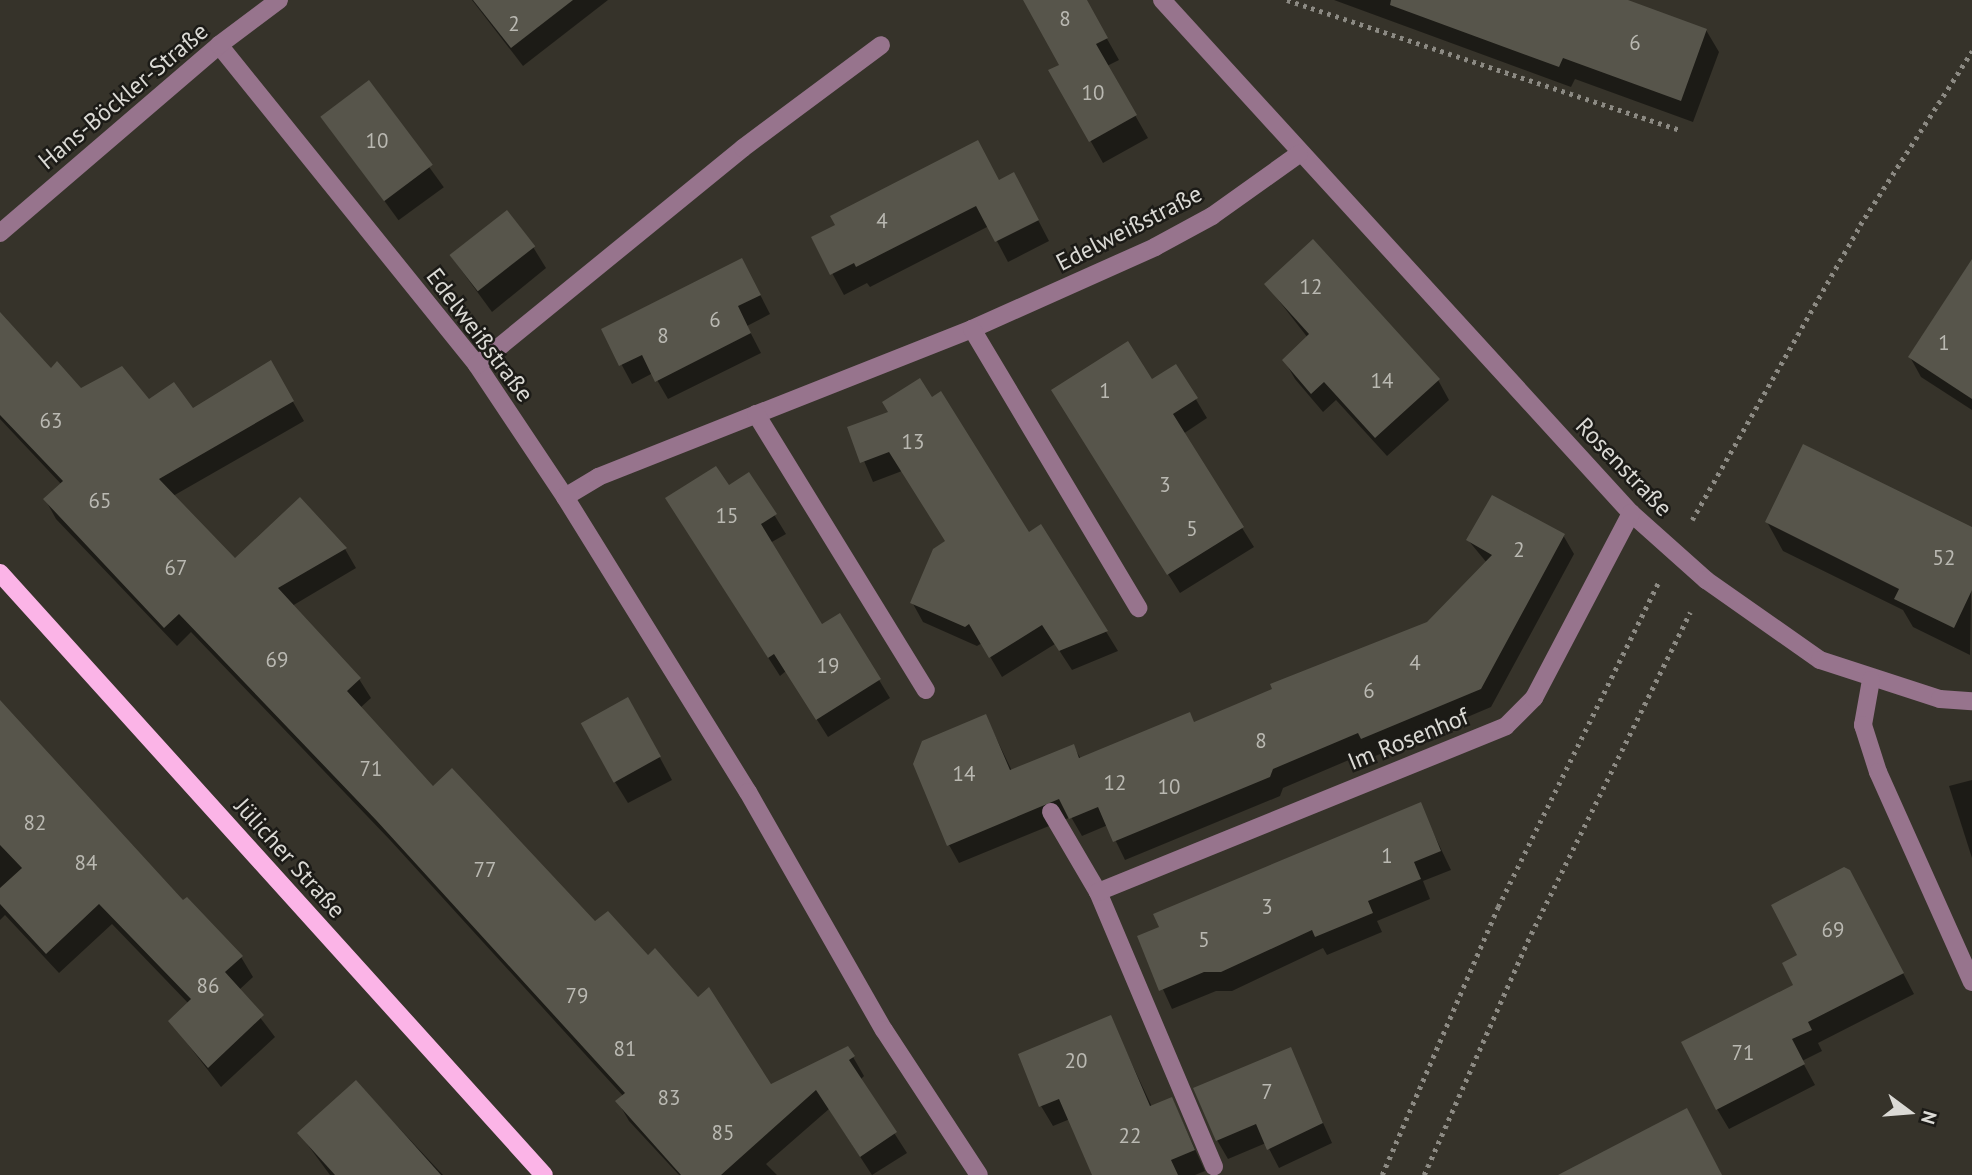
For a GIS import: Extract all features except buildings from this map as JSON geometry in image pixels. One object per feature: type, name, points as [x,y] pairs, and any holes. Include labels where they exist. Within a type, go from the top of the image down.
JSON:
[{"type":"main road","name":"Jülicher Straße","points":[[0,573],[544,1175]]},
{"type":"street","name":"Hans-Böckler-Straße","points":[[0,233],[219,46],[279,0]]},
{"type":"street","name":"Rosenstraße","points":[[1162,0],[1299,154],[1631,513],[1706,580],[1820,660],[1871,680],[1940,699],[1972,701]]},
{"type":"street","points":[[477,365],[743,148],[881,45]]},
{"type":"street","name":"Edelweißstraße","points":[[219,46],[477,365],[565,497],[598,477],[972,329],[1155,247],[1212,216],[1299,154]]},
{"type":"street","points":[[972,329],[1138,608]]},
{"type":"street","points":[[756,414],[926,690]]},
{"type":"street","points":[[565,497],[748,792],[884,1030],[979,1175]]},
{"type":"street","name":"Im Rosenhof","points":[[1098,892],[1506,726],[1534,698],[1631,513]]},
{"type":"street","points":[[1871,680],[1863,725],[1878,772],[1972,982]]},
{"type":"street","points":[[1051,812],[1098,892],[1214,1166]]},
{"type":"path","points":[[1287,0],[1679,130]]},
{"type":"path","points":[[1382,1175],[1498,908],[1674,551],[1860,225],[1972,51]]},
{"type":"path","points":[[1424,1175],[1531,934],[1706,580]]}]
